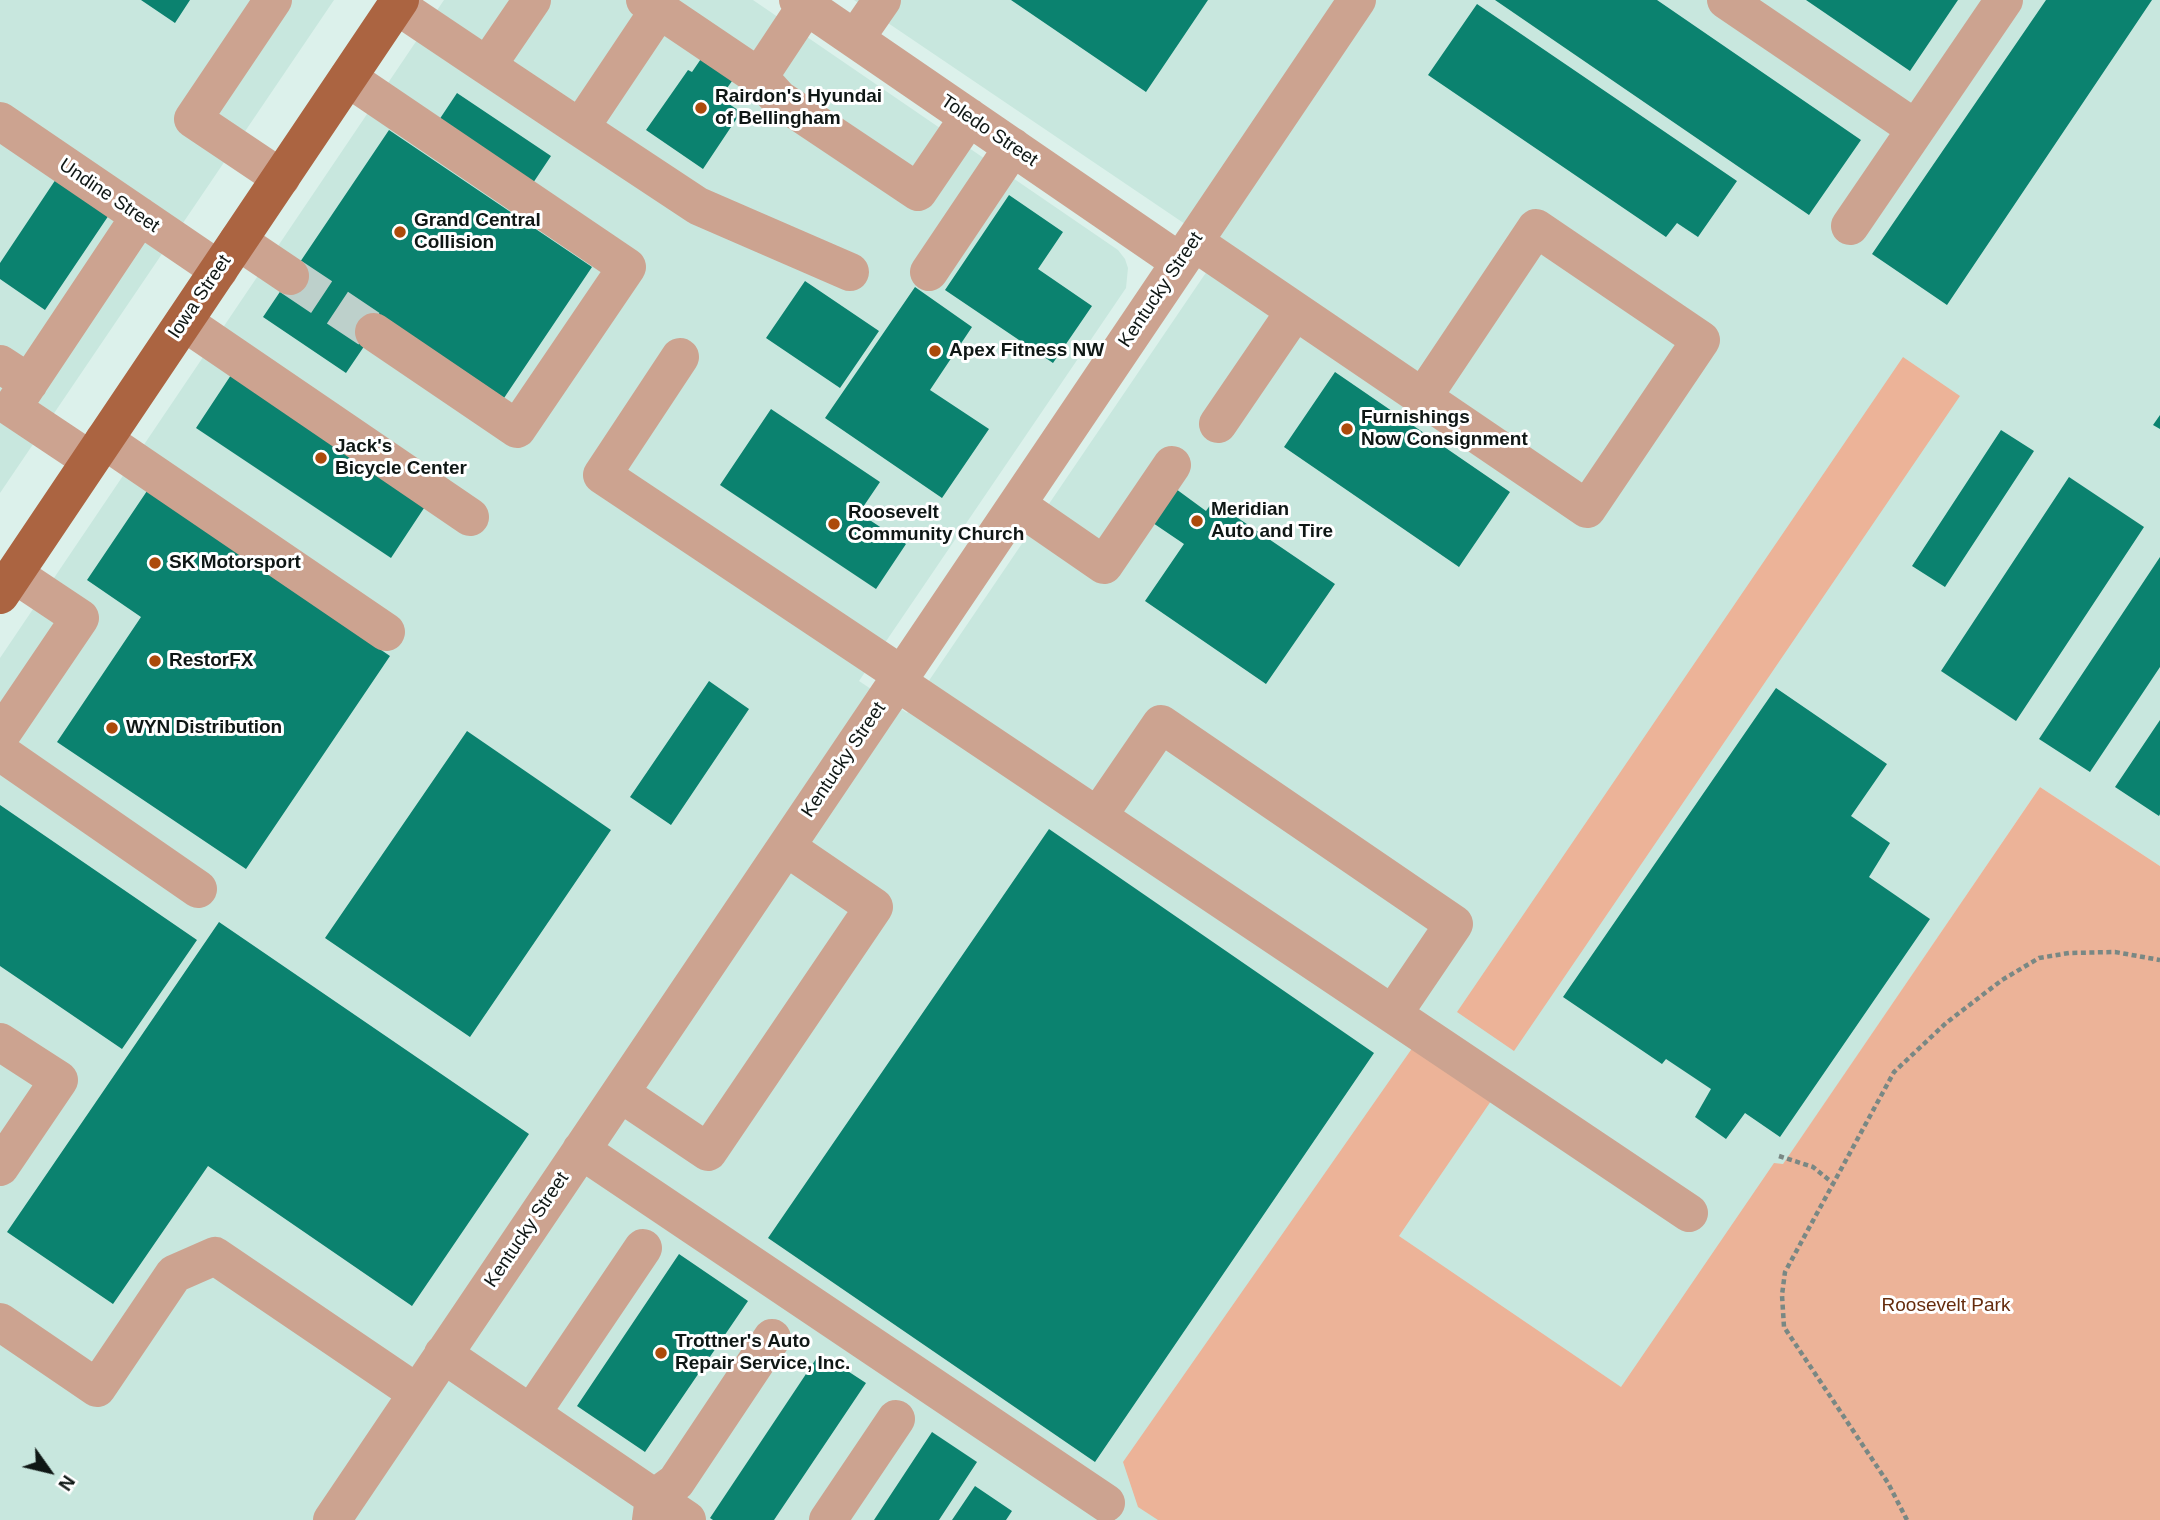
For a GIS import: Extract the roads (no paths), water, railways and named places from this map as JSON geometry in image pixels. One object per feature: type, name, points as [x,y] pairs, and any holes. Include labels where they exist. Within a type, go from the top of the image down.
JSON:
[{"type":"main road","name":"Iowa Street","points":[[7,584],[398,3]]},
{"type":"street","points":[[273,0],[193,119],[281,178]]},
{"type":"street","points":[[487,66],[533,0]]},
{"type":"street","points":[[855,39],[882,0]]},
{"type":"street","name":"Kentucky Street","points":[[332,1520],[1357,0]]},
{"type":"street","points":[[1726,0],[1916,129]]},
{"type":"street","points":[[1850,226],[2004,0]]},
{"type":"street","points":[[398,3],[487,66],[698,206],[850,272]]},
{"type":"street","points":[[759,77],[802,3]]},
{"type":"street","name":"Toledo Street","points":[[802,3],[1013,147],[1187,252],[1295,311],[1587,509],[1701,340],[1536,228],[1423,397]]},
{"type":"street","points":[[580,128],[652,5],[759,77],[779,99],[918,192],[969,117]]},
{"type":"street","points":[[348,78],[627,267],[517,429],[374,332]]},
{"type":"street","name":"Undine Street","points":[[0,121],[140,216],[228,255],[290,276]]},
{"type":"street","points":[[929,272],[1013,147]]},
{"type":"street","points":[[140,216],[14,373],[12,408],[97,450],[386,632]]},
{"type":"street","points":[[1218,424],[1295,311]]},
{"type":"street","points":[[184,322],[470,517]]},
{"type":"street","points":[[680,357],[602,475],[1098,816],[1689,1213]]},
{"type":"street","points":[[1017,505],[1104,565],[1172,465]]},
{"type":"street","points":[[0,736],[80,618],[7,584]]},
{"type":"street","points":[[1098,816],[1161,724],[1454,924],[1393,1014]]},
{"type":"street","points":[[0,752],[198,889]]},
{"type":"street","points":[[620,1093],[708,1152],[859,929],[874,906],[786,847]]},
{"type":"street","points":[[0,1042],[59,1080],[0,1167]]},
{"type":"street","points":[[581,1150],[1106,1503]]},
{"type":"street","points":[[531,1414],[643,1248]]},
{"type":"street","points":[[0,1322],[97,1388],[174,1274],[215,1256],[417,1393]]},
{"type":"street","points":[[652,1509],[676,1482],[772,1338]]},
{"type":"street","points":[[443,1354],[531,1414],[652,1509],[687,1520]]},
{"type":"street","points":[[828,1520],[896,1419]]},
{"type":"tunnel","points":[[290,276],[374,332]]},
{"type":"place","name":"Rairdon's Hyundai of Bellingham","points":[[701,108]]},
{"type":"place","name":"Grand Central Collision","points":[[400,232]]},
{"type":"place","name":"Apex Fitness NW","points":[[935,351]]},
{"type":"place","name":"Furnishings Now Consignment","points":[[1347,429]]},
{"type":"place","name":"Jack's Bicycle Center","points":[[321,458]]},
{"type":"place","name":"Meridian Auto and Tire","points":[[1197,521]]},
{"type":"place","name":"Roosevelt Community Church","points":[[834,524]]},
{"type":"place","name":"SK Motorsport","points":[[155,563]]},
{"type":"place","name":"RestorFX","points":[[155,661]]},
{"type":"place","name":"WYN Distribution","points":[[112,728]]},
{"type":"place","name":"Trottner's Auto Repair Service, Inc.","points":[[661,1353]]},
{"type":"park label","name":"Roosevelt Park","points":[[1946,1306]]}]
